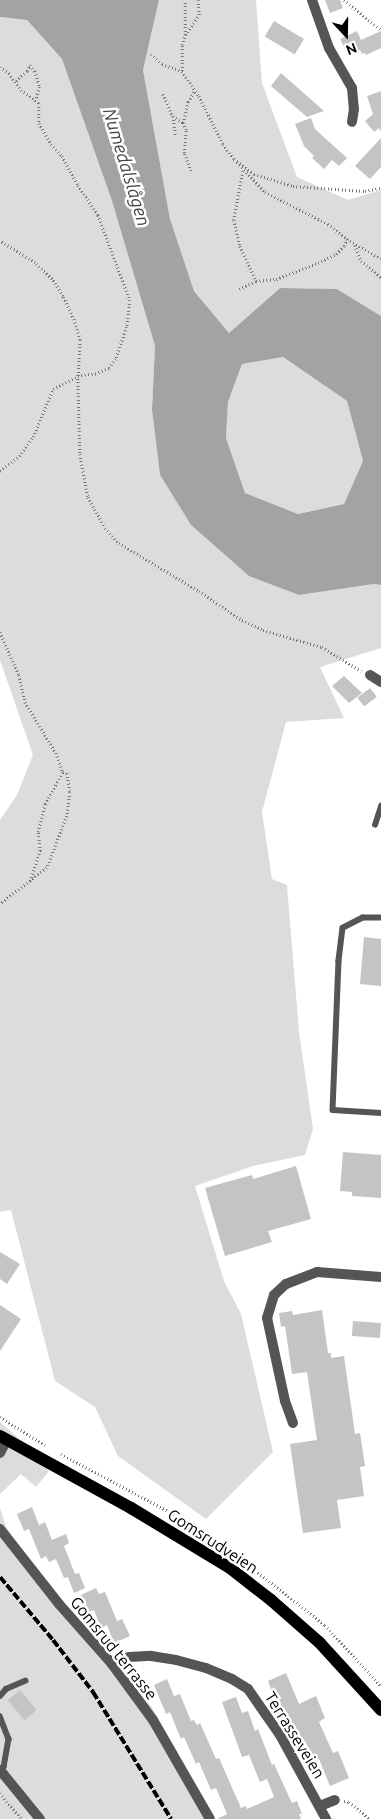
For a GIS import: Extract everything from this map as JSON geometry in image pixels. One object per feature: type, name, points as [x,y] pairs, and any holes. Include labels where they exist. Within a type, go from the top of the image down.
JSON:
[{"type":"main road","name":"Gomsrudveien","points":[[4,1438],[172,1532],[236,1573],[272,1600],[320,1642],[381,1710]]},
{"type":"street","points":[[312,0],[329,48],[352,88],[354,109],[352,122]]},
{"type":"street","points":[[370,675],[381,682]]},
{"type":"street","points":[[293,1423],[285,1401],[267,1318],[274,1296],[286,1284],[316,1272],[381,1277]]},
{"type":"street","points":[[0,1453],[4,1438]]},
{"type":"street","name":"Gomsrud terrasse","points":[[0,1528],[49,1592],[112,1664],[153,1720],[210,1819]]},
{"type":"street","name":"Terrasseveien","points":[[112,1664],[129,1657],[151,1656],[199,1666],[232,1679],[248,1690],[262,1706],[326,1819]]},
{"type":"street","points":[[0,1770],[40,1819]]},
{"type":"street","points":[[320,1806],[335,1800]]},
{"type":"lane","points":[[375,825],[381,806]]},
{"type":"lane","points":[[381,918],[362,918],[344,928],[339,961],[333,1110],[381,1113]]},
{"type":"lane","points":[[0,1696],[6,1689],[25,1681]]},
{"type":"lane","points":[[0,1716],[9,1739],[4,1767],[0,1770]]},
{"type":"path","points":[[185,0],[182,71],[195,90],[213,127],[243,172],[265,192],[328,224],[355,245],[381,259]]},
{"type":"path","points":[[185,35],[199,15],[198,0]]},
{"type":"path","points":[[344,0],[381,30]]},
{"type":"path","points":[[150,54],[162,64],[182,71]]},
{"type":"path","points":[[16,81],[27,71],[30,65],[35,71],[40,86],[36,100]]},
{"type":"path","points":[[0,67],[16,81],[21,90],[36,100],[41,110],[38,116],[39,123],[51,144],[62,156],[98,215],[130,300],[126,327],[112,364],[96,374],[78,376],[53,389],[33,437],[19,456],[0,471]]},
{"type":"path","points":[[183,123],[188,102],[195,90]]},
{"type":"path","points":[[163,94],[173,116],[176,137]]},
{"type":"path","points":[[173,116],[183,123],[186,130],[184,153],[191,171]]},
{"type":"path","points":[[234,159],[254,174],[293,186],[365,191],[381,188]]},
{"type":"path","points":[[243,172],[234,220],[240,246],[256,281]]},
{"type":"path","points":[[239,288],[256,281],[276,279],[318,263],[336,254],[344,246],[347,239]]},
{"type":"path","points":[[0,241],[36,263],[52,279],[63,296],[74,320],[80,340],[78,376],[80,454],[88,497],[105,528],[119,543],[199,591],[242,620],[263,630],[322,647],[370,675]]},
{"type":"path","points":[[355,245],[361,261],[381,277]]},
{"type":"path","points":[[0,632],[19,675],[25,702],[56,753],[63,772],[67,773],[70,792],[67,816],[47,868],[0,904]]},
{"type":"path","points":[[30,882],[40,850],[38,832],[45,804],[63,772]]},
{"type":"path","points":[[0,1422],[2,1418]]},
{"type":"path","points":[[0,1793],[22,1819]]},
{"type":"path","points":[[335,1800],[349,1802],[370,1819]]},
{"type":"shaded area","points":[[159,0],[256,0],[262,83],[297,177],[348,200],[381,190],[381,316],[337,289],[280,288],[229,333],[194,291],[170,219],[143,70]]},
{"type":"shaded area","points":[[0,17],[27,20],[62,59],[112,201],[155,346],[152,410],[160,475],[191,525],[249,576],[299,595],[374,584],[381,585],[381,648],[320,667],[344,718],[286,722],[262,812],[272,879],[287,885],[299,1032],[313,1129],[305,1155],[253,1166],[195,1186],[224,1281],[241,1314],[273,1452],[206,1519],[118,1456],[95,1407],[55,1381],[11,1210],[0,1212],[0,820],[17,795],[33,755],[0,660]]},
{"type":"shaded area","points":[[283,357],[347,401],[363,461],[344,504],[298,514],[245,493],[226,438],[228,402],[242,364]]},
{"type":"shaded area","points":[[0,1422],[30,1448],[49,1471],[36,1487],[21,1474],[0,1494]]},
{"type":"shaded area","points":[[0,1508],[6,1527],[56,1595],[102,1652],[151,1706],[213,1819],[0,1819]]},
{"type":"water","name":"Numedalslågen","points":[[0,0],[159,0],[143,70],[170,219],[194,291],[229,333],[280,288],[337,289],[381,316],[381,585],[374,584],[299,595],[249,576],[191,525],[160,475],[152,410],[155,346],[112,201],[62,59],[27,20],[0,17]],"holes":[[[283,357],[347,401],[363,461],[344,504],[298,514],[245,493],[226,438],[228,402],[242,364]]]},
{"type":"building","points":[[325,0],[340,0],[343,8],[330,13]]},
{"type":"building","points":[[274,21],[304,39],[295,54],[265,36]]},
{"type":"building","points":[[357,31],[361,40],[381,31],[381,48],[366,55],[365,53],[362,54],[360,50],[348,55],[340,39]]},
{"type":"building","points":[[281,73],[324,111],[307,117],[271,86]]},
{"type":"building","points":[[381,91],[381,132],[379,128],[374,132],[365,121],[373,114],[367,96]]},
{"type":"building","points":[[311,118],[315,129],[347,158],[339,166],[332,160],[324,169],[312,158],[314,156],[304,146],[295,124]]},
{"type":"building","points":[[381,138],[381,167],[370,179],[355,166]]},
{"type":"building","points":[[344,676],[362,693],[349,703],[332,686]]},
{"type":"building","points":[[370,688],[377,697],[364,707],[357,698]]},
{"type":"building","points":[[364,937],[381,939],[381,986],[360,984]]},
{"type":"building","points":[[343,1152],[381,1155],[381,1198],[352,1196],[352,1192],[340,1191]]},
{"type":"building","points":[[296,1166],[311,1219],[268,1231],[272,1242],[225,1256],[205,1188],[252,1175],[253,1179]]},
{"type":"building","points":[[0,1252],[20,1264],[7,1284],[0,1279]]},
{"type":"building","points":[[0,1305],[21,1319],[0,1351]]},
{"type":"building","points":[[322,1310],[328,1353],[331,1353],[331,1358],[344,1356],[355,1434],[360,1433],[365,1466],[360,1467],[364,1496],[337,1500],[341,1528],[303,1533],[290,1444],[317,1440],[307,1372],[292,1374],[285,1326],[281,1327],[279,1313],[292,1311],[293,1315]]},
{"type":"building","points":[[353,1321],[381,1323],[380,1338],[352,1336]]},
{"type":"building","points":[[32,1507],[39,1525],[45,1522],[52,1540],[66,1534],[69,1543],[64,1546],[75,1574],[79,1573],[85,1588],[74,1593],[68,1577],[64,1578],[56,1559],[49,1562],[46,1556],[41,1559],[29,1529],[24,1531],[17,1514]]},
{"type":"building","points":[[96,1588],[99,1594],[105,1592],[117,1621],[122,1619],[130,1636],[114,1643],[107,1625],[101,1628],[94,1610],[89,1612],[81,1595]]},
{"type":"building","points":[[286,1673],[299,1704],[316,1696],[325,1718],[319,1722],[333,1753],[338,1751],[349,1778],[330,1786],[319,1759],[308,1759],[299,1735],[296,1736],[294,1729],[286,1732],[281,1724],[279,1719],[282,1718],[268,1681]]},
{"type":"building","points":[[167,1679],[174,1696],[180,1694],[191,1721],[194,1720],[197,1725],[200,1723],[216,1759],[219,1758],[241,1808],[246,1806],[247,1809],[274,1797],[267,1779],[260,1782],[249,1755],[242,1757],[222,1702],[236,1697],[242,1713],[248,1711],[255,1731],[258,1729],[272,1765],[274,1764],[292,1803],[297,1801],[302,1814],[299,1814],[301,1819],[217,1819],[227,1814],[216,1788],[211,1790],[199,1762],[196,1764],[184,1737],[181,1739],[170,1712],[166,1714],[154,1685]]},
{"type":"building","points":[[20,1690],[37,1710],[24,1720],[8,1700]]},
{"type":"railway","points":[[0,1577],[53,1640],[93,1692],[171,1819]]}]
